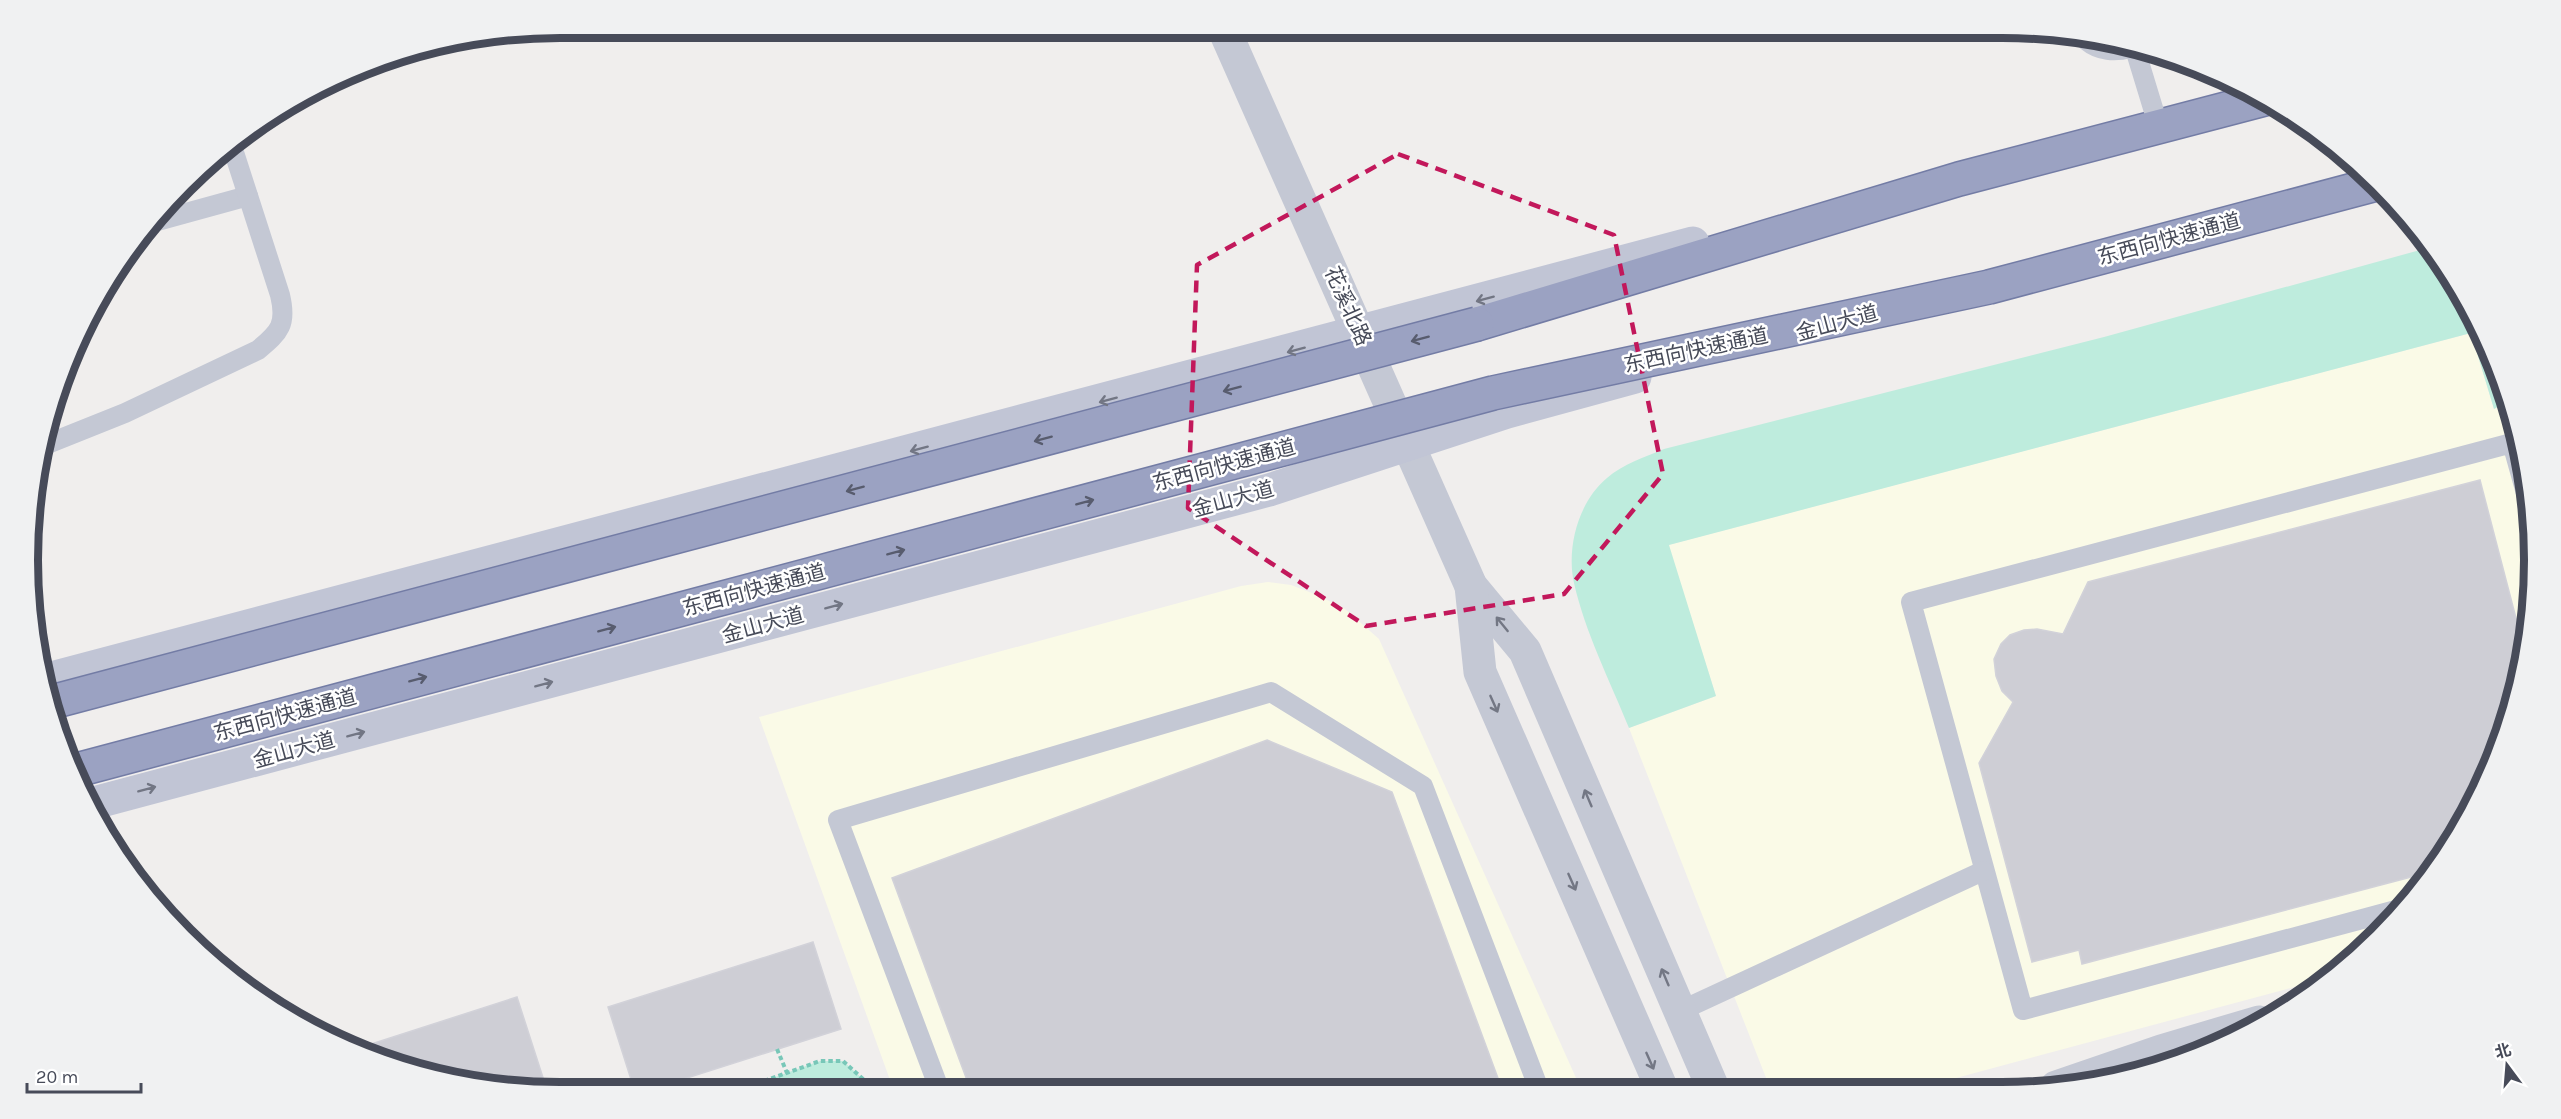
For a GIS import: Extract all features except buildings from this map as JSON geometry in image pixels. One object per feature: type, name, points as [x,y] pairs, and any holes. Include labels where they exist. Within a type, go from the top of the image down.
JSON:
[{"type":"highway","points":[[57,701],[1465,327],[1959,180],[2253,102]]},
{"type":"highway","name":"东西向快速通道","points":[[81,769],[1493,393],[1989,287],[2367,186]]},
{"type":"main road","points":[[52,678],[1360,333],[2156,118],[2237,94]]},
{"type":"main road","name":"金山大道","points":[[97,802],[1269,490],[1507,412],[2362,181]]},
{"type":"street","name":"花溪北路","points":[[1228,38],[1472,585]]},
{"type":"street","points":[[1472,585],[1525,651],[1710,1082]]},
{"type":"street","points":[[1472,585],[1480,672],[1659,1082]]},
{"type":"street","points":[[2133,1065],[2224,1032]]},
{"type":"lane","points":[[2099,47],[2117,51]]},
{"type":"lane","points":[[2137,55],[2156,118]]},
{"type":"lane","points":[[51,442],[184,386],[258,350],[272,339],[283,324],[284,309],[234,152]]},
{"type":"lane","points":[[163,220],[248,196]]},
{"type":"lane","points":[[2386,913],[2023,1010],[1911,602],[2510,444]]},
{"type":"lane","points":[[937,1082],[838,820],[1270,692],[1422,786],[1536,1082]]},
{"type":"lane","points":[[1680,1011],[1983,871]]},
{"type":"path","points":[[777,1049],[786,1073]]},
{"type":"path","points":[[761,1082],[820,1061],[843,1061],[865,1082]]},
{"type":"highlighted area","points":[[1398,154],[1614,235],[1663,474],[1564,594],[1366,626],[1188,508],[1197,265]]},
{"type":"shaded area","points":[[2471,333],[2494,409],[2500,405],[2506,424],[2519,491],[2524,560],[2519,628],[2506,695],[2484,759],[2470,790],[2436,850],[2394,904],[2346,952],[2306,984],[1941,1082],[1768,1082],[1629,728],[1716,696],[1668,545]]},
{"type":"shaded area","points":[[1268,582],[1291,585],[1345,609],[1379,639],[1578,1082],[891,1082],[759,717],[1241,586]]},
{"type":"green space","points":[[2422,250],[2436,269],[2470,329],[2500,405],[2494,409],[2471,333],[1669,545],[1716,696],[1629,728],[1585,620],[1572,569],[1574,540],[1582,512],[1597,488],[1607,478],[1634,461],[1664,449],[2104,337]]},
{"type":"green space","points":[[820,1061],[843,1061],[865,1082],[761,1082]]}]
